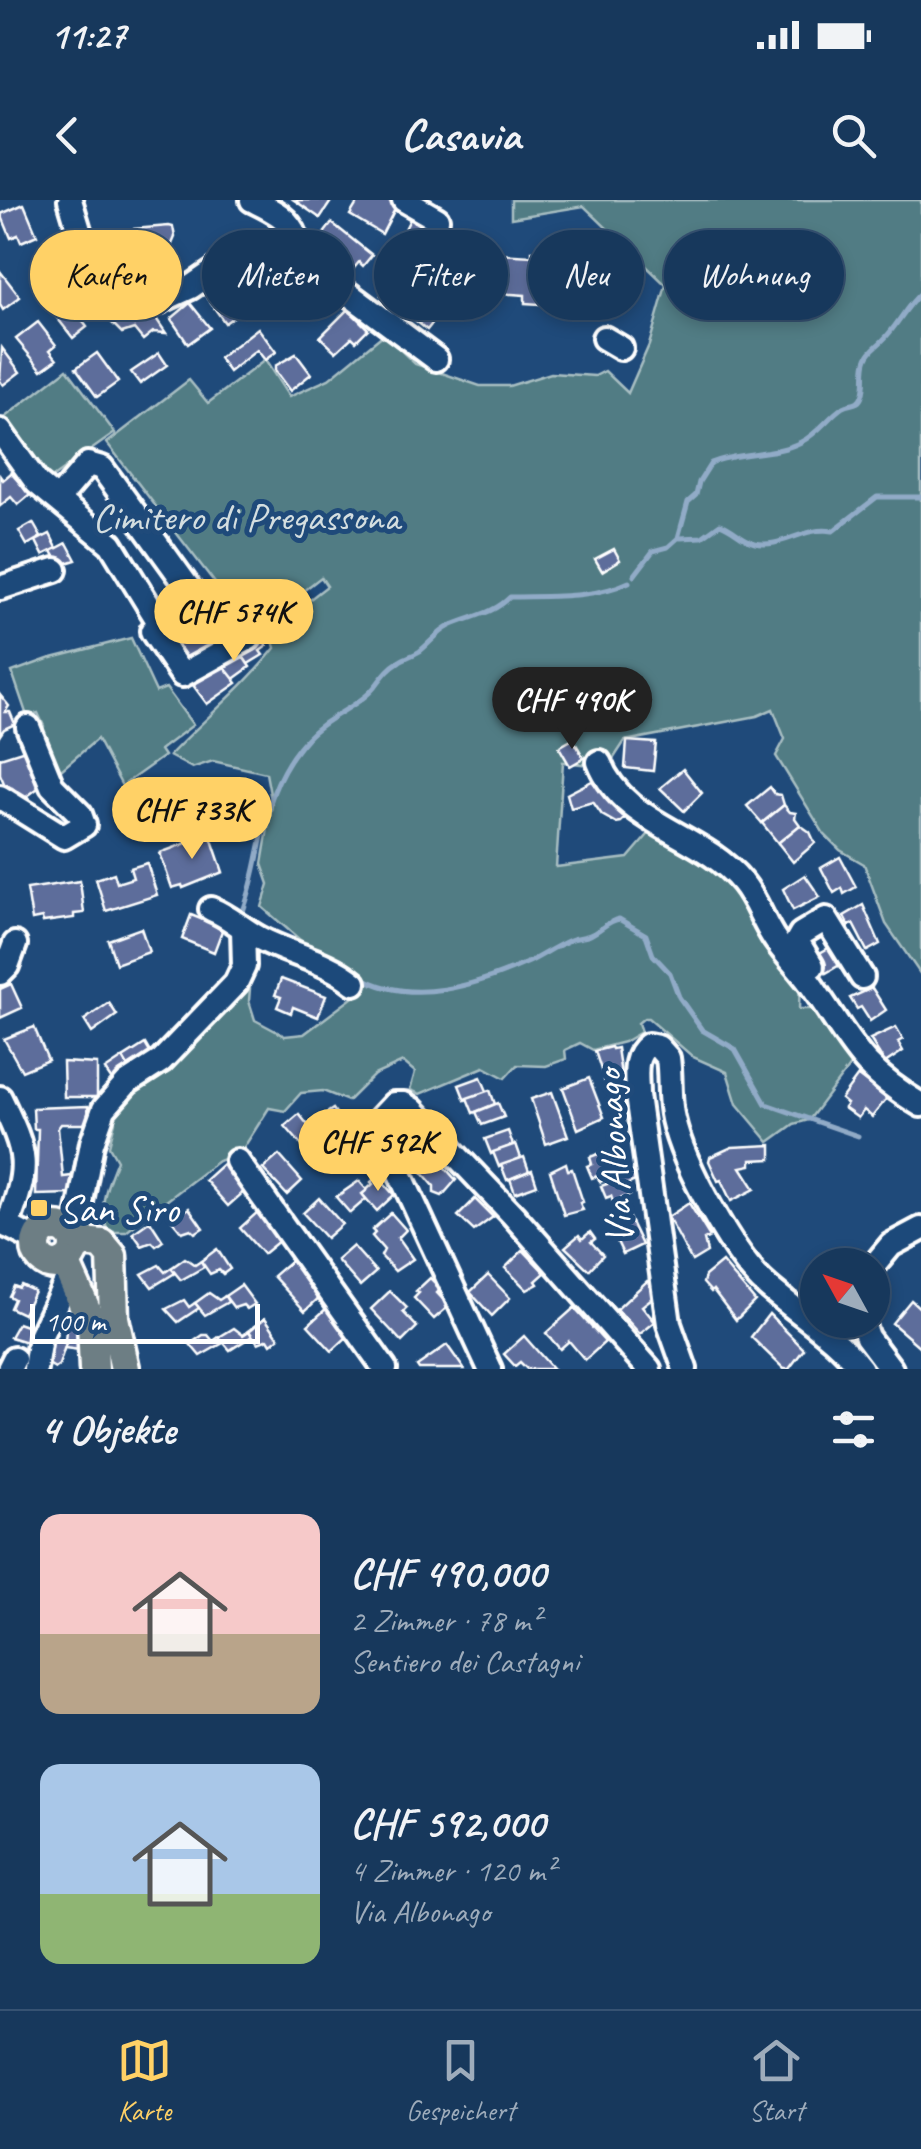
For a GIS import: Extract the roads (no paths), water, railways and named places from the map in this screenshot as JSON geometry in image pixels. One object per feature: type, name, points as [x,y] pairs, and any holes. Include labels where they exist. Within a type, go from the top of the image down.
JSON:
[{"type":"main road","points":[[36,1241],[37,1252],[54,1265],[70,1252],[102,1244],[112,1256],[114,1318],[125,1369]]},
{"type":"main road","points":[[70,1252],[92,1323],[94,1369]]},
{"type":"street","points":[[70,200],[87,258],[98,275],[124,296],[143,303],[158,302],[202,279]]},
{"type":"street","points":[[252,200],[276,212],[293,230]]},
{"type":"street","points":[[404,200],[437,220]]},
{"type":"street","points":[[354,298],[436,359]]},
{"type":"street","points":[[0,431],[29,473],[111,544],[156,628],[182,675],[249,638],[222,599],[196,598],[156,628]]},
{"type":"street","points":[[58,499],[88,464],[102,468],[196,598]]},
{"type":"street","points":[[0,588],[55,570]]},
{"type":"street","points":[[0,797],[64,837],[84,825],[80,814],[52,786],[28,727]]},
{"type":"street","points":[[599,762],[620,796],[645,817],[680,834],[730,869],[860,1059],[887,1084],[921,1105]]},
{"type":"street","points":[[211,909],[283,949],[319,961],[354,983]]},
{"type":"street","points":[[815,990],[820,978],[799,950],[797,941],[801,934],[829,917],[862,978]]},
{"type":"street","points":[[25,1365],[40,1337],[70,1252],[92,1142],[104,1109],[127,1084],[161,1061],[236,983],[244,966],[243,928]]},
{"type":"street","points":[[0,973],[16,944]]},
{"type":"street","name":"Via Albonago","points":[[685,1369],[669,1324],[642,1131],[637,1061],[648,1045],[662,1049],[668,1058],[671,1108],[680,1144],[744,1262],[861,1369]]},
{"type":"street","points":[[0,1098],[24,1153],[25,1170],[4,1224],[36,1241]]},
{"type":"street","name":"Via Albonago","points":[[490,1369],[384,1138],[380,1119],[394,1104],[412,1109],[649,1369]]},
{"type":"street","points":[[236,1161],[385,1369]]},
{"type":"street","points":[[889,1248],[921,1229]]},
{"type":"street","points":[[868,1338],[891,1369]]},
{"type":"waterway","points":[[634,576],[653,551],[668,547],[678,538],[688,502],[696,495],[711,463],[801,442],[843,407],[859,401],[868,355],[921,293]]},
{"type":"waterway","points":[[680,538],[702,537],[720,524],[750,541],[774,543],[812,532],[833,531],[877,497],[921,497]]},
{"type":"waterway","points":[[242,914],[279,780],[314,731],[362,699],[394,665],[420,651],[446,628],[489,611],[510,597],[586,594],[629,582]]},
{"type":"waterway","points":[[359,976],[400,990],[467,985],[529,962],[619,919],[646,935],[653,955],[670,973],[679,997],[702,1030],[735,1049],[766,1104],[858,1136]]},
{"type":"place","name":"San Siro","points":[[39,1208]]},
{"type":"park label","name":"Cimitero di Pregassona","points":[[246,516]]}]
